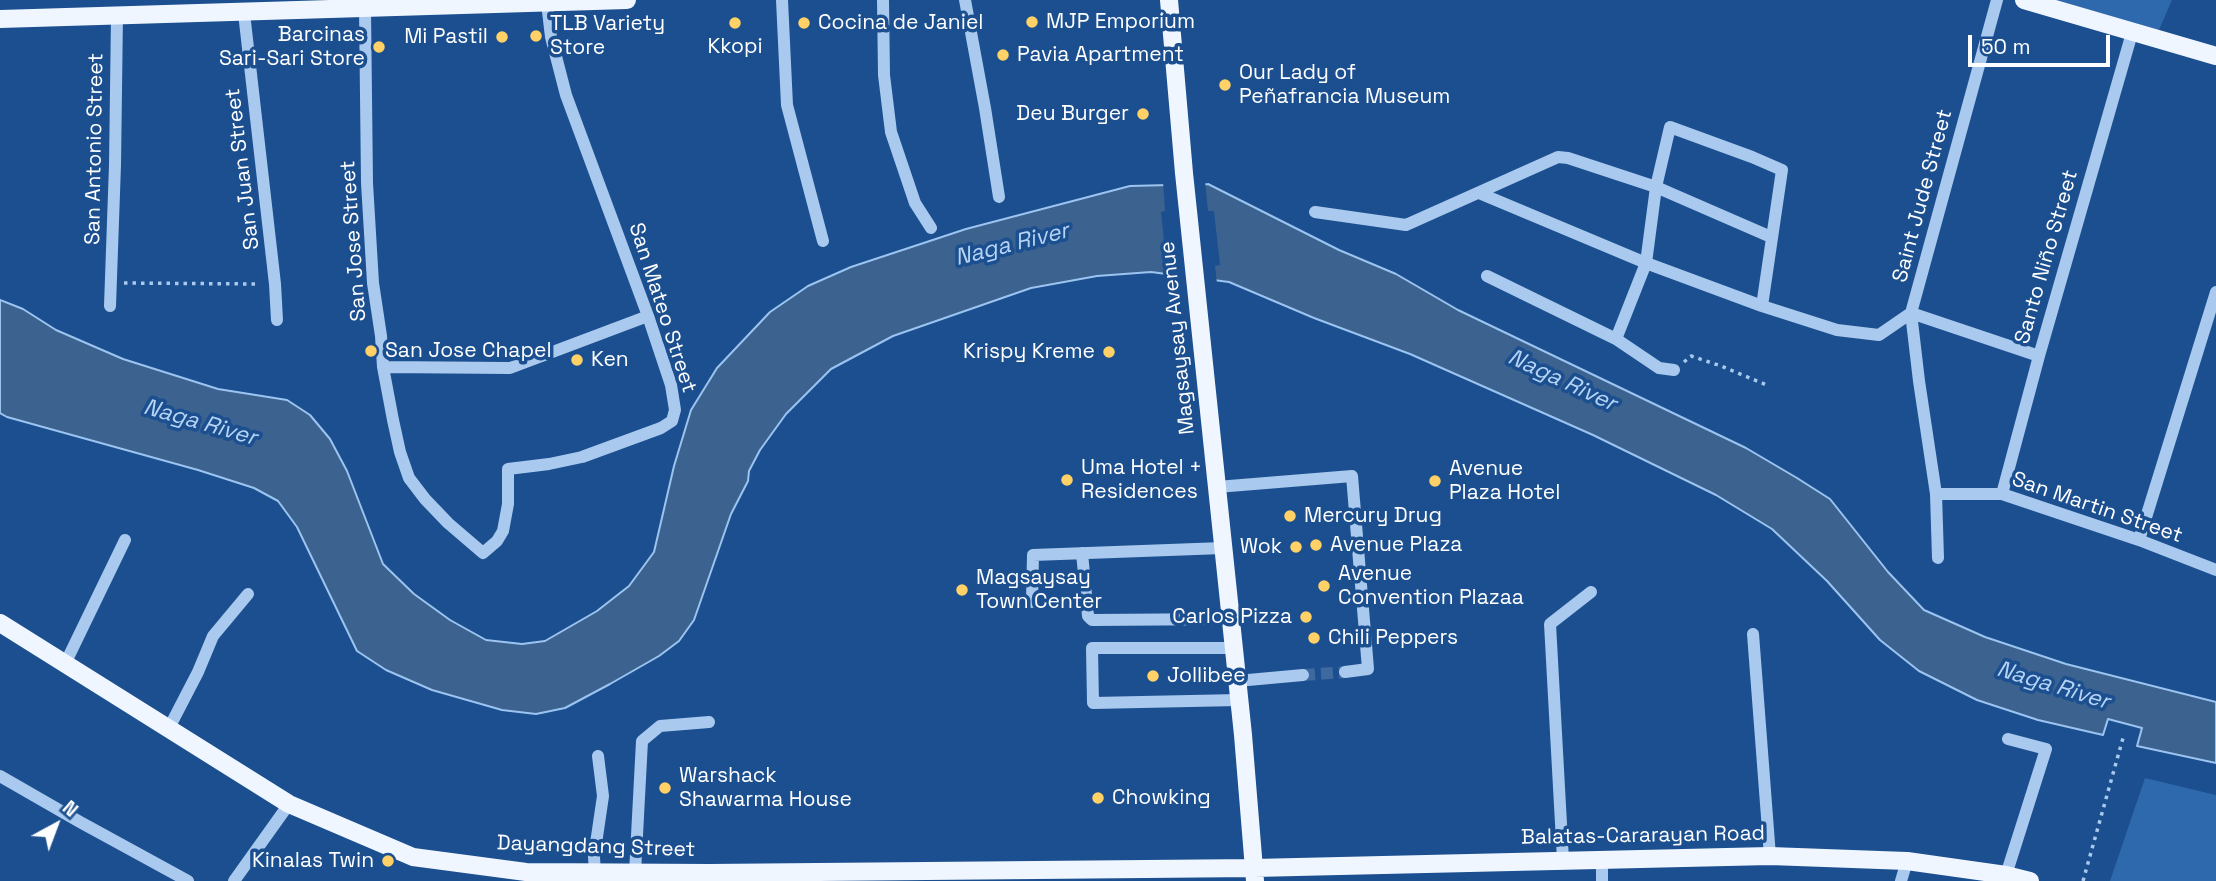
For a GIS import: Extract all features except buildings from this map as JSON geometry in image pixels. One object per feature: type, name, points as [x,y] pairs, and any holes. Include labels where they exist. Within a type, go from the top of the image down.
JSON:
[{"type":"main road","points":[[0,19],[244,13],[299,5],[365,9],[628,0]]},
{"type":"main road","name":"Magsaysay Avenue","points":[[1169,0],[1254,875]]},
{"type":"main road","points":[[2024,0],[2216,56]]},
{"type":"main road","name":"Dayangdang Street","points":[[0,623],[289,804],[413,857],[524,876],[738,872],[1254,875]]},
{"type":"main road","name":"Balatas-Cararayan Road","points":[[1254,875],[1563,860],[1770,856],[1907,861],[2030,881]]},
{"type":"street","points":[[782,0],[787,105],[823,241]]},
{"type":"street","points":[[883,0],[884,75],[891,132],[915,203],[931,228]]},
{"type":"street","points":[[965,0],[999,197]]},
{"type":"street","name":"Saint Jude Street","points":[[1997,0],[1911,313],[2039,356]]},
{"type":"street","name":"San Mateo Street","points":[[491,547],[503,531],[508,504],[508,469],[582,457],[661,428],[672,421],[675,410],[671,385],[648,316],[566,95],[551,37],[536,2]]},
{"type":"street","name":"San Jose Street","points":[[365,9],[367,183],[373,283],[383,367],[400,452],[409,478],[425,499],[472,545],[483,552],[491,547]]},
{"type":"street","name":"San Juan Street","points":[[244,13],[277,320]]},
{"type":"street","name":"San Antonio Street","points":[[110,306],[117,15]]},
{"type":"street","name":"Santo Niño Street","points":[[2002,494],[2039,356],[2133,33]]},
{"type":"street","points":[[1616,339],[1646,263],[1656,187],[1670,127],[1782,170],[1762,306]]},
{"type":"street","points":[[1315,212],[1406,225],[1558,158],[1569,158],[1656,187],[1771,236]]},
{"type":"street","points":[[1479,193],[1646,263],[1762,306],[1837,330],[1879,335],[1911,313],[1937,494],[1938,558]]},
{"type":"street","points":[[1487,276],[1616,339],[1659,368],[1674,370]]},
{"type":"street","points":[[2139,540],[2216,292]]},
{"type":"street","points":[[383,367],[510,368],[648,316]]},
{"type":"street","points":[[1217,487],[1352,476],[1368,669],[1345,672]]},
{"type":"street","name":"San Martin Street","points":[[1937,494],[2002,494],[2139,540],[2216,570]]},
{"type":"street","points":[[65,664],[125,540]]},
{"type":"street","points":[[1032,601],[1032,555],[1223,548]]},
{"type":"street","points":[[1082,553],[1088,616],[1092,620],[1231,619]]},
{"type":"street","points":[[1563,860],[1550,624],[1591,592]]},
{"type":"street","points":[[169,728],[213,636],[248,594]]},
{"type":"street","points":[[1753,634],[1770,856]]},
{"type":"street","points":[[1234,648],[1092,648],[1093,703],[1239,700]]},
{"type":"street","points":[[1237,681],[1303,675]]},
{"type":"street","points":[[635,873],[642,741],[660,726],[709,722]]},
{"type":"street","points":[[2006,875],[2046,749],[2008,739]]},
{"type":"street","points":[[595,873],[594,857],[603,796],[598,756]]},
{"type":"street","points":[[0,776],[188,881]]},
{"type":"street","points":[[234,881],[289,804]]},
{"type":"street","points":[[1602,859],[1602,881]]},
{"type":"street","points":[[1901,881],[1907,861]]},
{"type":"path","points":[[110,283],[275,284]]},
{"type":"path","points":[[1674,370],[1691,356],[1769,386]]},
{"type":"path","points":[[2083,881],[2123,738]]},
{"type":"shaded area","points":[[2055,0],[2172,0],[2159,30]]},
{"type":"shaded area","points":[[2145,778],[2216,795],[2216,881],[2110,881]]},
{"type":"water","name":"Naga River","points":[[1208,184],[1339,250],[1396,274],[1458,310],[1746,448],[1797,478],[1830,499],[1888,572],[1924,610],[1985,637],[2066,664],[2216,702],[2216,763],[2137,746],[2142,728],[2108,719],[2103,735],[2038,720],[1977,700],[1919,671],[1880,640],[1827,581],[1772,529],[1716,495],[1593,435],[1410,354],[1229,282],[1151,272],[1097,276],[1031,288],[893,336],[831,369],[786,414],[760,450],[731,514],[694,620],[679,641],[659,656],[565,708],[536,714],[502,710],[432,690],[386,670],[357,651],[297,527],[278,501],[254,488],[198,470],[0,413],[0,300],[23,309],[56,330],[123,359],[218,389],[287,400],[310,415],[330,439],[347,471],[383,564],[414,594],[450,620],[486,640],[522,644],[545,641],[597,611],[629,586],[654,552],[674,466],[691,410],[717,368],[770,312],[808,286],[851,267],[966,229],[1130,186]]},
{"type":"pier","points":[[1163,181],[1205,181],[1208,211],[1214,211],[1220,265],[1215,266],[1217,284],[1171,278],[1171,271],[1167,271],[1161,212],[1165,211]]},
{"type":"tunnel","points":[[1303,675],[1345,672]]},
{"type":"place","name":"MJP Emporium","points":[[1032,22]]},
{"type":"place","name":"Kkopi","points":[[735,23]]},
{"type":"place","name":"Cocina de Janiel","points":[[804,23]]},
{"type":"place","name":"TLB Variety Store","points":[[536,36]]},
{"type":"place","name":"Mi Pastil","points":[[502,37]]},
{"type":"place","name":"Barcinas Sari-Sari Store","points":[[379,47]]},
{"type":"place","name":"Pavia Apartment","points":[[1003,55]]},
{"type":"place","name":"Our Lady of Peñafrancia Museum","points":[[1225,85]]},
{"type":"place","name":"Deu Burger","points":[[1143,114]]},
{"type":"place","name":"San Jose Chapel","points":[[371,351]]},
{"type":"place","name":"Krispy Kreme","points":[[1109,352]]},
{"type":"place","name":"Ken","points":[[577,360]]},
{"type":"place","name":"Uma Hotel + Residences","points":[[1067,480]]},
{"type":"place","name":"Avenue Plaza Hotel","points":[[1435,481]]},
{"type":"place","name":"Mercury Drug","points":[[1290,516]]},
{"type":"place","name":"Avenue Plaza","points":[[1316,545]]},
{"type":"place","name":"Wok","points":[[1296,547]]},
{"type":"place","name":"Avenue Convention Plazaa","points":[[1324,586]]},
{"type":"place","name":"Magsaysay Town Center","points":[[962,590]]},
{"type":"place","name":"Carlos Pizza","points":[[1306,617]]},
{"type":"place","name":"Chili Peppers","points":[[1314,638]]},
{"type":"place","name":"Jollibee","points":[[1153,676]]},
{"type":"place","name":"Warshack Shawarma House","points":[[665,788]]},
{"type":"place","name":"Chowking","points":[[1098,798]]},
{"type":"place","name":"Kinalas Twin","points":[[388,861]]}]
